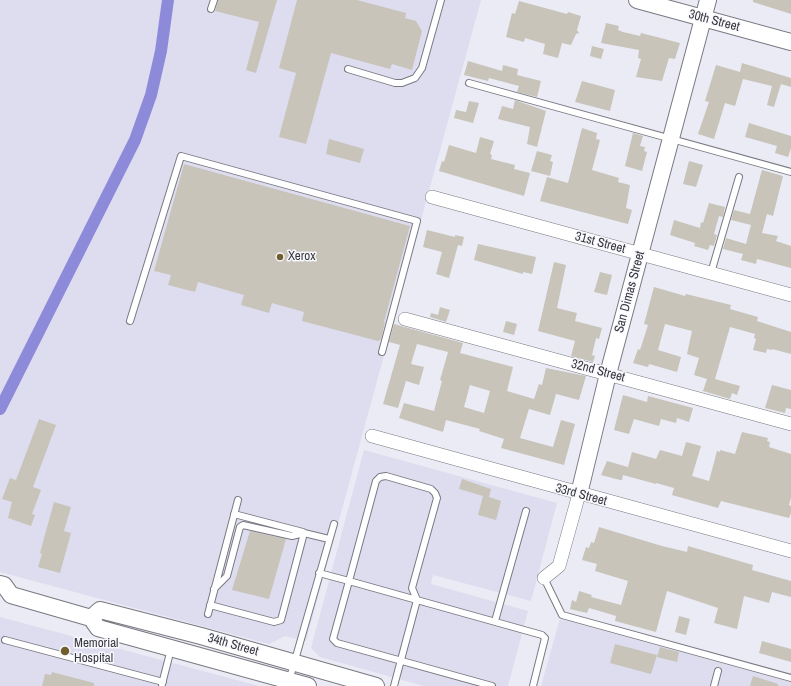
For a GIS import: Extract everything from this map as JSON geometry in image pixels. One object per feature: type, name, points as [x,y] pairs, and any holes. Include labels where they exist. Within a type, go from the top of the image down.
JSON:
[{"type":"street","name":"30th Street","points":[[637,0],[791,42]]},
{"type":"street","name":"San Dimas Street","points":[[544,578],[559,566],[579,494],[608,374],[708,0]]},
{"type":"street","name":"31st Street","points":[[432,197],[791,295]]},
{"type":"street","name":"32nd Street","points":[[405,319],[791,424]]},
{"type":"street","name":"33rd Street","points":[[372,436],[791,551]]},
{"type":"street","name":"34th Street","points":[[0,584],[4,585],[6,598],[91,618],[98,628],[288,683],[308,686]]},
{"type":"street","name":"34th Street","points":[[91,618],[100,610],[201,636],[376,686]]},
{"type":"lane","points":[[211,9],[214,0]]},
{"type":"lane","points":[[348,69],[395,83],[408,82],[415,78],[422,68],[440,0]]},
{"type":"lane","points":[[469,83],[791,172]]},
{"type":"lane","points":[[130,321],[181,156],[417,221],[382,352]]},
{"type":"lane","points":[[711,273],[739,177]]},
{"type":"lane","points":[[394,686],[400,661],[417,600],[412,588],[437,498],[431,489],[386,476],[380,477],[376,481],[333,639],[337,643],[400,661],[492,686]]},
{"type":"lane","points":[[208,614],[238,500]]},
{"type":"lane","points":[[495,621],[526,511]]},
{"type":"lane","points":[[234,514],[329,539]]},
{"type":"lane","points":[[288,683],[334,524]]},
{"type":"lane","points":[[214,589],[227,576],[242,525],[292,536],[304,533]]},
{"type":"lane","points":[[210,605],[274,622],[281,620],[304,533]]},
{"type":"lane","points":[[319,573],[542,635],[545,638],[533,686]]},
{"type":"lane","points":[[544,578],[562,614],[791,678]]},
{"type":"lane","points":[[5,640],[162,684],[171,649]]},
{"type":"lane","points":[[714,686],[718,670]]},
{"type":"shaded area","points":[[0,0],[481,0],[306,641],[285,636],[269,644],[0,572]]},
{"type":"shaded area","points":[[364,450],[557,503],[531,601],[433,575],[431,584],[528,611],[508,686],[424,686],[320,657],[311,648]]},
{"type":"shaded area","name":"Memorial Hospital","points":[[0,617],[259,686],[0,686]]},
{"type":"shaded area","points":[[560,619],[791,682],[791,686],[541,686]]},
{"type":"building","points":[[218,0],[277,0],[256,73],[246,70],[259,22],[215,11]]},
{"type":"building","points":[[297,0],[357,0],[406,13],[405,18],[416,21],[422,31],[412,70],[392,64],[390,69],[331,53],[306,144],[279,137],[296,73],[279,68]]},
{"type":"building","points":[[753,0],[791,0],[791,14],[753,2]]},
{"type":"building","points":[[519,1],[567,14],[568,12],[581,16],[577,30],[579,33],[576,34],[571,45],[562,43],[558,58],[543,54],[545,44],[525,38],[524,42],[506,37],[512,13],[515,14]]},
{"type":"building","points":[[606,23],[619,26],[618,30],[623,32],[640,36],[641,33],[680,43],[675,59],[669,58],[662,81],[636,77],[641,59],[638,58],[639,50],[601,43]]},
{"type":"building","points":[[592,46],[604,49],[601,59],[590,56]]},
{"type":"building","points":[[468,61],[502,71],[503,65],[518,69],[517,75],[541,81],[537,97],[517,92],[519,86],[489,78],[488,81],[464,75]]},
{"type":"building","points":[[742,63],[791,78],[791,87],[781,84],[774,107],[767,105],[772,86],[743,79],[735,106],[725,103],[714,139],[698,134],[709,102],[705,101],[716,65],[740,72]]},
{"type":"building","points":[[582,81],[615,90],[610,111],[575,102]]},
{"type":"building","points":[[515,100],[546,111],[537,147],[527,144],[530,127],[498,119],[502,106],[513,109]]},
{"type":"building","points":[[469,101],[479,103],[473,123],[454,118],[456,110],[466,112]]},
{"type":"building","points":[[749,123],[791,136],[791,148],[788,157],[775,153],[777,146],[745,137]]},
{"type":"building","points":[[582,128],[597,133],[596,139],[600,140],[592,170],[619,178],[618,182],[630,185],[626,208],[632,210],[628,224],[540,201],[547,177],[568,183]]},
{"type":"building","points":[[633,133],[643,136],[640,146],[645,147],[644,151],[647,152],[642,171],[625,166]]},
{"type":"building","points":[[480,137],[494,141],[490,154],[492,155],[491,159],[515,165],[514,169],[530,173],[524,196],[439,171],[442,161],[444,162],[449,145],[476,153]]},
{"type":"building","points":[[329,139],[364,149],[360,163],[326,154]]},
{"type":"building","points":[[537,151],[552,155],[550,161],[553,162],[550,176],[531,171]]},
{"type":"building","points":[[689,161],[703,165],[696,187],[683,184]]},
{"type":"building","name":"Xerox","points":[[184,164],[410,226],[384,322],[381,339],[378,341],[302,321],[304,312],[272,303],[269,313],[241,305],[244,295],[198,282],[195,292],[168,285],[171,275],[154,271]]},
{"type":"building","points":[[762,170],[783,176],[773,216],[767,214],[762,233],[778,236],[776,241],[791,246],[791,268],[757,259],[756,264],[741,260],[743,254],[723,249],[726,238],[746,244],[751,225],[731,220],[734,210],[750,214]]},
{"type":"building","points":[[709,203],[725,207],[723,217],[719,216],[714,234],[717,235],[714,246],[710,245],[708,250],[694,246],[695,243],[670,235],[674,220],[700,228]]},
{"type":"building","points":[[427,230],[455,237],[455,235],[464,237],[462,246],[458,245],[449,278],[436,274],[442,252],[423,247]]},
{"type":"building","points":[[478,244],[536,257],[532,274],[523,272],[523,274],[474,260]]},
{"type":"building","points":[[554,262],[566,265],[557,308],[577,313],[575,321],[602,328],[599,339],[596,338],[592,355],[595,356],[593,362],[571,356],[575,341],[538,331]]},
{"type":"building","points":[[600,272],[612,275],[607,295],[594,292]]},
{"type":"building","points":[[654,287],[685,296],[686,294],[731,305],[730,309],[758,317],[757,321],[791,332],[791,354],[772,349],[767,349],[766,353],[753,350],[756,339],[754,338],[755,334],[730,327],[715,379],[740,386],[737,395],[732,393],[730,399],[703,391],[707,379],[694,375],[699,358],[687,354],[692,331],[665,324],[658,350],[681,357],[677,372],[649,364],[648,367],[633,363],[638,349],[640,350],[648,325],[644,324]]},
{"type":"building","points":[[440,307],[450,310],[446,322],[430,317],[431,313],[438,315]]},
{"type":"building","points":[[506,321],[517,324],[514,335],[503,332]]},
{"type":"building","points":[[394,324],[463,343],[460,353],[513,367],[507,391],[534,399],[539,384],[542,385],[546,368],[586,376],[579,400],[556,394],[550,415],[529,409],[520,438],[553,447],[561,420],[575,424],[564,465],[501,448],[504,439],[479,431],[480,429],[446,420],[443,432],[399,418],[404,403],[434,411],[442,381],[440,380],[448,352],[417,344],[411,364],[424,367],[419,385],[406,381],[398,408],[383,404],[400,345],[389,342]],"holes":[[[470,385],[490,391],[484,413],[464,407]]]},
{"type":"building","points":[[772,385],[791,390],[791,409],[786,408],[785,413],[765,408]]},
{"type":"building","points":[[623,395],[647,402],[648,396],[693,408],[689,422],[677,418],[676,423],[661,419],[659,426],[634,419],[629,434],[614,430]]},
{"type":"building","points":[[39,419],[56,425],[33,487],[41,490],[32,514],[35,515],[31,526],[8,518],[12,502],[2,499],[10,478],[16,480]]},
{"type":"building","points":[[742,432],[768,438],[767,441],[770,442],[769,447],[791,454],[791,497],[789,505],[791,506],[791,513],[789,518],[721,501],[718,508],[672,495],[674,488],[623,475],[622,480],[620,480],[601,475],[607,461],[628,467],[632,452],[656,459],[660,450],[682,456],[686,442],[701,446],[692,476],[709,481],[717,451],[720,452],[720,450],[735,454]]},
{"type":"building","points":[[462,479],[491,489],[489,497],[501,501],[496,520],[478,515],[483,496],[459,489]]},
{"type":"building","points":[[54,502],[71,507],[64,531],[71,533],[60,573],[38,567],[42,554],[40,553]]},
{"type":"building","points":[[599,527],[662,546],[687,552],[688,546],[753,565],[752,570],[791,581],[791,597],[772,592],[769,603],[744,596],[737,629],[714,623],[718,608],[667,591],[656,632],[615,621],[616,616],[589,608],[587,613],[570,609],[572,600],[576,602],[579,591],[592,595],[591,597],[621,605],[628,581],[595,571],[597,564],[582,560],[586,547],[589,548],[591,542],[594,543]]},
{"type":"building","points":[[250,531],[286,539],[269,599],[232,590]]},
{"type":"building","points":[[679,616],[690,619],[686,635],[675,632]]},
{"type":"building","points":[[762,641],[791,649],[791,662],[759,653]]},
{"type":"building","points":[[615,644],[657,655],[651,674],[610,663]]},
{"type":"building","points":[[660,647],[679,652],[677,662],[657,657]]},
{"type":"building","points":[[52,672],[94,683],[94,686],[42,686],[45,674],[51,675]]},
{"type":"building","points":[[753,676],[778,684],[778,686],[750,686]]},
{"type":"waterway","points":[[0,409],[135,140],[151,95],[161,51],[168,0]]},
{"type":"place","name":"Xerox","points":[[280,257]]},
{"type":"place","name":"Memorial Hospital","points":[[65,651]]}]
